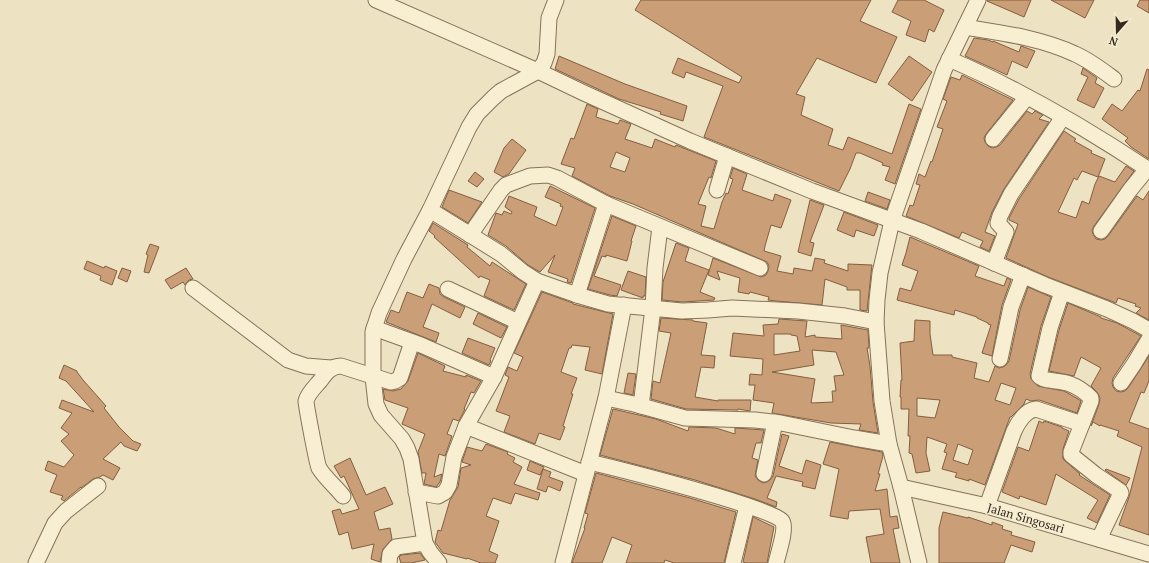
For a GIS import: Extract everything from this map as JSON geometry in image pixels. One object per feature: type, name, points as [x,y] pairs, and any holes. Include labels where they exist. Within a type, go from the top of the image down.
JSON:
[{"type":"street","points":[[376,0],[538,71],[690,141],[812,191],[921,231],[1062,292],[1107,309],[1149,330]]},
{"type":"street","points":[[439,563],[425,544],[411,458],[402,439],[381,415],[376,404],[373,377],[374,328],[379,313],[404,259],[430,210],[469,127],[477,114],[501,92],[538,71],[547,54],[549,18],[556,0]]},
{"type":"street","points":[[919,563],[901,486],[889,444],[882,401],[876,322],[877,300],[880,273],[892,221],[949,59],[978,0]]},
{"type":"street","points":[[965,27],[1038,41],[1059,47],[1076,54],[1114,79]]},
{"type":"street","points":[[949,59],[978,72],[1063,117],[1148,170],[1130,190],[1101,231]]},
{"type":"street","points":[[994,139],[1027,97]]},
{"type":"street","points":[[994,263],[1006,232],[998,223],[1000,216],[1011,194],[1063,117]]},
{"type":"street","points":[[717,190],[727,156]]},
{"type":"street","points":[[470,235],[506,185],[530,176],[548,176],[557,178],[606,204],[760,268]]},
{"type":"street","points":[[577,295],[606,204]]},
{"type":"street","points":[[430,210],[501,254],[523,272],[537,281],[608,304],[682,310],[732,308],[762,309],[818,313],[876,322]]},
{"type":"street","points":[[641,406],[653,308],[655,268],[660,227]]},
{"type":"street","points":[[1000,359],[1011,307],[1023,275]]},
{"type":"street","points":[[416,492],[438,496],[445,492],[449,485],[454,457],[466,426],[494,377],[537,281]]},
{"type":"street","points":[[193,288],[288,360],[306,366],[331,368],[341,366],[392,382],[400,378],[412,342]]},
{"type":"street","points":[[448,289],[518,322]]},
{"type":"street","points":[[1062,292],[1050,328],[1039,376],[1044,380],[1056,380],[1070,384],[1080,389],[1091,398],[1071,455],[1121,493],[1099,539]]},
{"type":"street","points":[[563,563],[606,398],[624,305]]},
{"type":"street","points":[[374,328],[412,342],[494,377]]},
{"type":"street","points":[[1121,383],[1149,339]]},
{"type":"street","points":[[331,368],[309,394],[306,401],[306,408],[310,422],[316,460],[319,468],[343,496]]},
{"type":"street","points":[[606,398],[685,418],[775,422],[889,444]]},
{"type":"street","points":[[987,506],[1014,430],[1017,424],[1028,412],[1036,408],[1082,424]]},
{"type":"street","points":[[764,474],[775,422]]},
{"type":"street","points":[[466,426],[588,468],[706,493],[747,506],[780,519],[784,523],[776,563]]},
{"type":"street","points":[[36,563],[54,523],[66,511],[98,486]]},
{"type":"street","name":"Jalan Singosari","points":[[901,486],[987,506],[1149,554]]},
{"type":"street","points":[[733,563],[747,506]]},
{"type":"street","points":[[389,563],[390,554],[396,547],[425,544]]},
{"type":"building","points":[[641,0],[871,0],[860,21],[897,37],[876,83],[817,58],[796,94],[805,97],[801,115],[833,129],[828,145],[843,150],[848,137],[892,154],[909,104],[921,109],[895,184],[885,180],[890,167],[882,165],[883,163],[860,153],[856,153],[839,191],[704,137],[723,86],[686,72],[684,78],[672,73],[678,58],[739,83],[742,77],[635,10]]},
{"type":"building","points":[[898,0],[924,0],[944,10],[934,32],[929,29],[925,42],[906,35],[911,21],[892,12]]},
{"type":"building","points":[[987,0],[1031,0],[1024,17]]},
{"type":"building","points":[[1051,0],[1094,0],[1085,18]]},
{"type":"building","points":[[1140,0],[1149,0],[1149,13],[1137,6]]},
{"type":"building","points":[[974,38],[993,41],[1019,52],[1021,46],[1035,51],[1027,68],[1012,61],[1007,75],[965,56]]},
{"type":"building","points":[[559,56],[625,84],[687,106],[683,121],[660,114],[661,112],[619,99],[555,69]]},
{"type":"building","points":[[909,56],[932,72],[912,101],[888,84]]},
{"type":"building","points":[[1083,68],[1097,78],[1095,83],[1104,88],[1094,108],[1077,100],[1088,77],[1081,74]]},
{"type":"building","points":[[1147,69],[1149,70],[1149,159],[1131,147],[1125,141],[1128,138],[1102,119],[1112,104],[1122,111],[1138,90],[1140,91]]},
{"type":"building","points":[[962,75],[1013,100],[986,134],[984,138],[988,146],[992,148],[1000,145],[1027,111],[1032,114],[1035,111],[1043,115],[1039,119],[1049,122],[1004,189],[992,212],[985,232],[995,236],[989,251],[980,247],[983,241],[962,232],[959,238],[906,216],[910,205],[913,206],[920,185],[916,184],[919,174],[925,177],[931,161],[932,162],[943,129],[937,127],[947,101],[943,99],[951,77],[960,80]]},
{"type":"building","points":[[587,104],[598,109],[596,117],[618,124],[620,120],[631,124],[625,139],[652,148],[655,139],[675,147],[676,145],[716,161],[711,178],[709,177],[698,204],[706,206],[701,226],[714,229],[722,202],[726,193],[728,194],[733,179],[730,178],[733,168],[747,174],[742,190],[773,201],[775,194],[791,200],[781,228],[771,225],[764,251],[781,256],[777,271],[793,274],[794,268],[812,271],[815,258],[825,260],[824,263],[848,271],[848,264],[872,265],[867,311],[860,310],[860,290],[847,290],[847,287],[825,279],[822,305],[768,300],[769,297],[750,292],[749,294],[738,292],[740,278],[717,271],[720,280],[708,275],[713,258],[761,277],[766,275],[769,266],[767,262],[633,204],[610,196],[572,176],[575,168],[561,164],[571,138],[574,139]],"holes":[[[616,152],[630,158],[625,172],[610,167]]]},
{"type":"building","points":[[1064,131],[1076,139],[1074,141],[1092,151],[1091,153],[1105,159],[1098,177],[1082,171],[1077,180],[1074,178],[1058,212],[1076,218],[1082,201],[1089,204],[1099,176],[1115,182],[1126,166],[1134,171],[1094,226],[1092,230],[1096,239],[1105,239],[1137,196],[1143,200],[1149,191],[1149,320],[1136,313],[1141,308],[1135,306],[1136,304],[1118,298],[1116,303],[1048,277],[1006,258],[1018,224],[1009,220],[1009,218],[1019,199]]},
{"type":"building","points":[[512,139],[526,150],[509,174],[503,177],[494,172],[504,148]]},
{"type":"building","points":[[475,172],[484,179],[477,187],[468,181]]},
{"type":"building","points":[[550,186],[595,208],[571,283],[567,282],[568,279],[548,272],[555,255],[540,272],[528,265],[506,246],[488,235],[496,213],[502,215],[504,211],[511,214],[512,212],[505,207],[509,196],[537,207],[534,216],[556,226],[563,207],[560,206],[561,204],[545,197]]},
{"type":"building","points":[[449,190],[482,202],[468,223],[442,207]]},
{"type":"building","points":[[868,192],[890,200],[887,209],[865,201]]},
{"type":"building","points":[[810,200],[824,205],[810,242],[814,243],[811,256],[798,252]]},
{"type":"building","points":[[844,212],[878,225],[874,236],[856,230],[854,237],[837,230]]},
{"type":"building","points":[[612,216],[636,226],[627,261],[606,255],[606,257],[602,256],[594,276],[621,285],[617,296],[588,289]]},
{"type":"building","points":[[433,223],[468,245],[467,247],[490,266],[492,262],[526,284],[514,310],[484,296],[490,280],[480,276],[479,278],[434,237],[435,236],[429,231]]},
{"type":"building","points":[[910,237],[979,266],[975,276],[1004,286],[1007,278],[1011,280],[1002,305],[992,356],[982,353],[991,325],[988,323],[977,317],[955,310],[954,315],[897,300],[900,288],[911,291],[918,271],[902,265]]},
{"type":"building","points":[[676,243],[689,248],[685,261],[709,270],[700,292],[715,298],[714,300],[682,302],[662,300],[663,282]]},
{"type":"building","points":[[150,244],[159,247],[149,273],[144,272],[148,255],[146,254]]},
{"type":"building","points":[[87,261],[104,268],[105,266],[117,271],[112,285],[100,280],[101,276],[84,269]]},
{"type":"building","points":[[122,268],[131,271],[127,282],[118,278]]},
{"type":"building","points":[[186,268],[193,279],[189,280],[185,285],[183,282],[171,289],[165,280]]},
{"type":"building","points":[[628,271],[646,277],[645,296],[643,296],[643,298],[621,290]]},
{"type":"building","points":[[429,284],[439,288],[440,294],[444,297],[465,307],[460,318],[432,304],[423,327],[439,333],[436,342],[386,322],[391,310],[399,313],[407,292],[423,298]]},
{"type":"building","points":[[1028,287],[1051,297],[1041,326],[1030,374],[1031,379],[1038,386],[1064,391],[1081,401],[1077,413],[1039,400],[1031,401],[1026,399],[1024,404],[1010,417],[985,485],[969,479],[969,481],[955,477],[957,473],[942,469],[947,453],[944,452],[947,444],[927,437],[926,453],[930,471],[916,473],[912,454],[909,453],[909,409],[901,409],[900,397],[902,380],[900,343],[914,341],[915,320],[930,321],[933,355],[952,355],[952,357],[977,363],[974,378],[989,382],[995,366],[999,368],[1003,367],[1009,361],[1020,310]],"holes":[[[1001,383],[1016,388],[1010,405],[995,400]],[[917,398],[940,400],[935,418],[917,416]],[[958,444],[973,450],[968,465],[953,460]]]},
{"type":"building","points":[[542,292],[573,304],[613,314],[602,374],[585,370],[590,347],[572,345],[571,348],[569,348],[561,372],[577,378],[571,394],[573,394],[563,426],[565,427],[560,440],[539,433],[535,444],[504,432],[510,416],[496,411],[509,377],[505,375],[508,367],[517,371],[523,357],[514,353]]},
{"type":"building","points":[[1068,303],[1101,318],[1117,323],[1141,336],[1113,378],[1112,383],[1116,391],[1125,391],[1128,388],[1149,356],[1149,381],[1144,393],[1141,392],[1129,422],[1149,429],[1149,535],[1119,525],[1129,497],[1142,447],[1117,436],[1119,431],[1100,426],[1093,422],[1091,426],[1100,398],[1091,386],[1101,368],[1081,357],[1074,376],[1049,371],[1059,330]]},
{"type":"building","points":[[478,313],[507,327],[501,338],[473,324]]},
{"type":"building","points":[[661,318],[693,320],[707,323],[701,355],[715,356],[714,368],[701,367],[695,397],[718,401],[751,400],[750,411],[738,409],[686,409],[651,399],[653,381],[660,383],[671,333],[659,331]]},
{"type":"building","points":[[779,319],[807,321],[805,337],[815,335],[815,337],[842,339],[841,325],[868,330],[869,348],[867,348],[878,433],[859,430],[861,424],[831,423],[772,413],[774,403],[753,400],[755,385],[749,385],[750,374],[762,375],[763,359],[730,356],[733,333],[764,336],[763,325],[778,324]],"holes":[[[774,334],[791,334],[797,336],[800,351],[774,355]],[[812,350],[836,352],[844,375],[834,376],[836,391],[832,391],[833,402],[811,403],[815,379],[772,372],[814,365]]]},
{"type":"building","points":[[468,338],[495,348],[489,365],[462,353]]},
{"type":"building","points":[[418,353],[445,366],[443,371],[466,377],[466,375],[481,381],[474,393],[471,392],[459,421],[453,419],[447,434],[452,436],[445,456],[439,454],[434,477],[442,474],[440,482],[436,487],[424,484],[426,473],[422,473],[418,452],[425,434],[402,424],[408,408],[385,400],[383,389],[393,391],[401,389],[408,381]]},
{"type":"building","points":[[64,365],[77,371],[106,406],[104,408],[119,427],[133,441],[141,444],[137,451],[124,446],[121,442],[103,459],[120,468],[113,480],[103,475],[93,479],[64,501],[61,499],[63,496],[50,492],[57,475],[45,470],[48,461],[64,467],[74,455],[61,441],[69,434],[61,428],[72,413],[59,408],[62,400],[94,412],[66,381],[59,378]]},
{"type":"building","points":[[628,373],[636,374],[633,395],[624,393]]},
{"type":"building","points":[[613,409],[656,419],[688,431],[689,427],[716,428],[735,434],[735,428],[764,430],[761,443],[756,443],[752,458],[758,460],[755,476],[763,483],[770,480],[773,476],[782,434],[789,436],[779,466],[802,474],[806,460],[821,465],[815,489],[802,486],[803,482],[776,476],[767,498],[777,502],[776,507],[695,480],[600,455]]},
{"type":"building","points":[[1039,421],[1043,423],[1044,421],[1062,427],[1069,431],[1063,449],[1063,459],[1080,474],[1079,475],[1110,495],[1097,523],[1087,518],[1098,500],[1056,474],[1046,505],[1020,496],[1019,499],[1002,492],[1018,447],[1029,451]]},
{"type":"building","points":[[830,442],[882,452],[883,456],[878,474],[880,474],[875,491],[887,489],[890,517],[897,516],[899,528],[893,529],[900,563],[871,563],[866,537],[884,534],[880,509],[849,511],[848,519],[830,516],[839,469],[823,464]]},
{"type":"building","points":[[486,444],[508,452],[507,454],[515,458],[513,462],[522,467],[514,484],[540,493],[538,500],[515,493],[511,504],[493,498],[486,516],[499,521],[489,551],[498,555],[495,563],[481,563],[467,558],[443,553],[435,542],[438,530],[441,531],[450,500],[458,487],[461,468],[471,465],[462,462],[467,447],[482,451]]},
{"type":"building","points":[[350,458],[366,495],[385,487],[393,504],[374,512],[379,530],[390,528],[392,539],[383,549],[380,562],[371,559],[374,544],[352,549],[348,532],[339,535],[332,511],[340,509],[342,514],[359,509],[344,476],[341,478],[334,466]]},
{"type":"building","points":[[530,461],[544,467],[540,475],[527,470]]},
{"type":"building","points":[[543,469],[551,472],[549,477],[563,482],[560,491],[548,486],[546,492],[537,489]]},
{"type":"building","points":[[1106,469],[1130,478],[1126,485],[1105,470]]},
{"type":"building","points":[[596,473],[736,512],[724,563],[674,563],[665,560],[664,563],[626,563],[632,545],[612,537],[602,563],[572,563],[585,528],[588,514],[585,513]]},
{"type":"building","points":[[943,512],[968,517],[992,525],[992,522],[1003,526],[1002,529],[1012,532],[1011,535],[1035,542],[1032,552],[1011,545],[1004,563],[939,563],[939,528]]},
{"type":"building","points":[[753,517],[774,527],[767,563],[743,562]]},
{"type":"building","points":[[420,553],[425,560],[411,563],[401,563],[399,557],[401,555]]}]
